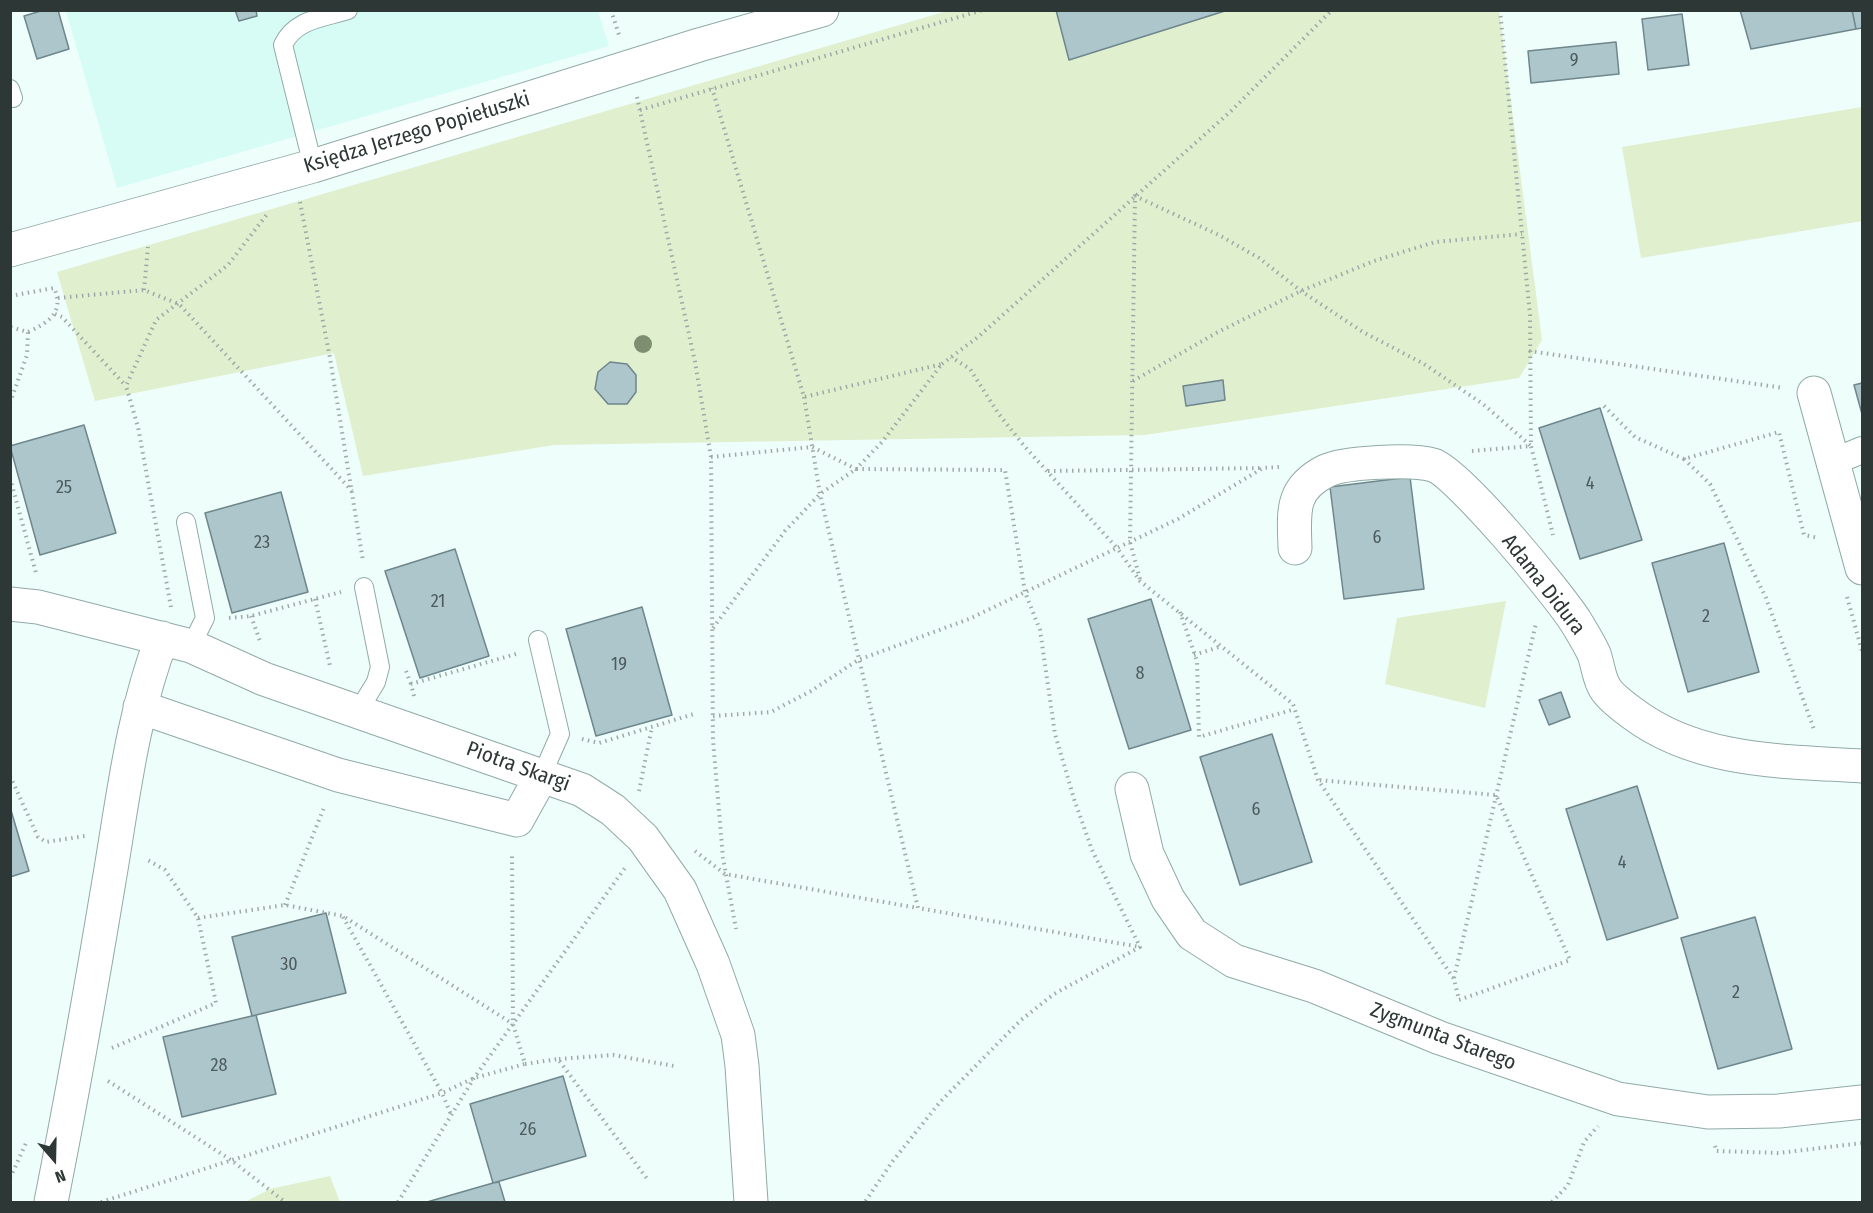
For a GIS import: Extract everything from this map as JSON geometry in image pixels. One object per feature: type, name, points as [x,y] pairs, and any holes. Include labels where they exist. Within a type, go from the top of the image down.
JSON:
[{"type":"street","name":"Księdza Jerzego Popiełuszki","points":[[10,250],[313,166],[629,67],[822,10]]},
{"type":"street","points":[[1814,393],[1848,456],[1855,582]]},
{"type":"street","name":"Adama Didura","points":[[1295,548],[1294,508],[1308,480],[1337,465],[1393,462],[1434,465],[1469,492],[1575,620],[1593,652],[1605,689],[1632,713],[1672,738],[1709,751],[1761,760],[1863,766]]},
{"type":"street","name":"Piotra Skargi","points":[[10,604],[175,632],[264,679],[359,710],[582,790],[613,810],[643,838],[680,890],[696,923],[738,1035],[751,1203]]},
{"type":"street","points":[[51,1203],[79,1062],[131,745],[140,707],[175,632]]},
{"type":"street","points":[[140,707],[338,775],[517,820],[542,775]]},
{"type":"street","name":"Zygmunta Starego","points":[[1132,789],[1147,854],[1168,899],[1192,934],[1234,961],[1314,986],[1440,1038],[1618,1099],[1708,1112],[1779,1111],[1863,1102]]},
{"type":"lane","points":[[313,166],[283,45],[288,33],[299,24],[348,10]]},
{"type":"lane","points":[[175,632],[205,618],[186,522]]},
{"type":"lane","points":[[359,710],[376,682],[380,667],[364,587]]},
{"type":"lane","points":[[539,644],[560,734],[542,775]]},
{"type":"path","points":[[640,110],[983,10]]},
{"type":"path","points":[[713,628],[785,531],[820,494],[856,469],[882,442],[942,364],[978,337],[1231,111],[1332,10]]},
{"type":"path","points":[[1500,10],[1530,315],[1531,446],[1555,545]]},
{"type":"path","points":[[629,67],[695,362],[711,456],[713,740],[725,874],[738,935]]},
{"type":"path","points":[[712,88],[804,397],[820,494],[918,908]]},
{"type":"path","points":[[220,618],[251,616],[364,587],[365,573],[352,492],[299,196]]},
{"type":"path","points":[[1135,196],[1219,235],[1258,258],[1301,291],[1362,332],[1424,364],[1483,404],[1531,446]]},
{"type":"path","points":[[1135,196],[1130,542],[1140,581]]},
{"type":"path","points":[[126,386],[156,320],[228,265],[270,209]]},
{"type":"path","points":[[1133,381],[1216,333],[1301,291],[1374,261],[1435,242],[1522,234]]},
{"type":"path","points":[[144,290],[149,237]]},
{"type":"path","points":[[10,296],[54,288],[58,298],[55,314],[28,332],[10,327]]},
{"type":"path","points":[[58,298],[144,290],[179,304],[352,492]]},
{"type":"path","points":[[55,314],[62,317],[126,386],[138,428],[175,632]]},
{"type":"path","points":[[10,403],[27,355],[28,332]]},
{"type":"path","points":[[1530,351],[1814,393]]},
{"type":"path","points":[[951,357],[970,369],[998,413],[1117,548],[1140,581],[1293,704],[1318,780],[1454,979],[1459,1000],[1570,960],[1496,795]]},
{"type":"path","points":[[804,397],[942,364]]},
{"type":"path","points":[[1604,406],[1635,437],[1684,459],[1710,484],[1767,598],[1816,735],[1804,734]]},
{"type":"path","points":[[1684,459],[1779,432],[1804,535],[1822,538]]},
{"type":"path","points":[[1461,452],[1531,446]]},
{"type":"path","points":[[711,456],[812,447],[856,469],[1005,470],[1025,592],[1040,630],[1055,734],[1092,850],[1140,947]]},
{"type":"path","points":[[1047,471],[1286,466]]},
{"type":"path","points":[[713,716],[771,712],[811,691],[858,660],[969,619],[1178,519],[1263,468]]},
{"type":"path","points":[[10,478],[36,575]]},
{"type":"path","points":[[1855,582],[1863,651]]},
{"type":"path","points":[[1454,979],[1539,610],[1552,592]]},
{"type":"path","points":[[315,599],[330,668]]},
{"type":"path","points":[[1180,612],[1194,656],[1199,737],[1295,709]]},
{"type":"path","points":[[251,616],[262,646]]},
{"type":"path","points":[[417,706],[411,684],[539,644]]},
{"type":"path","points":[[1194,656],[1223,646]]},
{"type":"path","points":[[560,734],[599,743],[697,713]]},
{"type":"path","points":[[637,800],[653,727]]},
{"type":"path","points":[[285,905],[338,775]]},
{"type":"path","points":[[10,776],[38,837],[46,842],[94,834],[116,842],[165,870],[198,918],[216,1003],[79,1062]]},
{"type":"path","points":[[1318,780],[1496,795]]},
{"type":"path","points":[[517,820],[511,860],[513,1024],[525,1064]]},
{"type":"path","points":[[398,1203],[474,1078],[626,867],[643,838]]},
{"type":"path","points":[[725,874],[1140,947]]},
{"type":"path","points":[[198,918],[285,905],[343,916],[513,1024]]},
{"type":"path","points":[[343,916],[442,1093],[452,1117]]},
{"type":"path","points":[[864,1203],[892,1162],[940,1102],[1022,1020],[1054,994],[1140,947]]},
{"type":"path","points":[[101,1203],[442,1093],[474,1078],[525,1064],[613,1054],[674,1066]]},
{"type":"path","points":[[558,1059],[648,1180]]},
{"type":"path","points":[[79,1062],[231,1160],[285,1203]]},
{"type":"path","points":[[1552,1203],[1568,1185],[1584,1142]]},
{"type":"shaded area","points":[[1499,10],[1542,340],[1519,378],[1145,435],[554,445],[363,476],[334,353],[95,401],[57,272],[947,11]]},
{"type":"shaded area","points":[[66,11],[598,11],[609,46],[117,188]]},
{"type":"shaded area","points":[[1862,107],[1862,221],[1641,258],[1622,147]]},
{"type":"shaded area","points":[[1506,601],[1485,708],[1385,684],[1397,618]]},
{"type":"shaded area","points":[[330,1176],[340,1202],[245,1202],[270,1189]]},
{"type":"building","points":[[44,10],[58,10],[69,49],[37,59],[24,16]]},
{"type":"building","points":[[235,10],[256,10],[257,16],[239,21]]},
{"type":"building","points":[[1056,10],[1228,10],[1069,60]]},
{"type":"building","points":[[1740,10],[1852,10],[1856,29],[1751,49]]},
{"type":"building","points":[[1852,10],[1862,10],[1862,28],[1856,29]]},
{"type":"building","points":[[1682,14],[1689,65],[1648,70],[1642,19]]},
{"type":"building","points":[[1616,42],[1619,74],[1531,83],[1528,51]]},
{"type":"building","points":[[610,362],[627,364],[636,375],[636,392],[627,404],[608,404],[595,389],[598,372]]},
{"type":"building","points":[[1223,380],[1225,400],[1186,406],[1183,386]]},
{"type":"building","points":[[1862,383],[1862,414],[1854,385]]},
{"type":"building","points":[[1600,408],[1642,540],[1580,559],[1539,428]]},
{"type":"building","points":[[84,425],[116,533],[40,555],[10,446]]},
{"type":"building","points":[[1410,477],[1424,589],[1344,599],[1330,487]]},
{"type":"building","points":[[281,492],[308,592],[232,613],[205,513]]},
{"type":"building","points":[[1724,543],[1759,672],[1688,692],[1652,563]]},
{"type":"building","points":[[455,549],[489,656],[420,678],[385,571]]},
{"type":"building","points":[[1151,599],[1191,730],[1129,749],[1088,619]]},
{"type":"building","points":[[642,607],[672,715],[596,736],[566,629]]},
{"type":"building","points":[[1561,692],[1570,717],[1549,725],[1539,700]]},
{"type":"building","points":[[1272,734],[1312,862],[1240,885],[1200,757]]},
{"type":"building","points":[[1637,786],[1678,918],[1607,940],[1566,809]]},
{"type":"building","points":[[10,807],[29,871],[10,877]]},
{"type":"building","points":[[326,913],[346,993],[252,1016],[232,937]]},
{"type":"building","points":[[1755,917],[1792,1049],[1718,1069],[1681,938]]},
{"type":"building","points":[[256,1015],[276,1094],[182,1117],[163,1037]]},
{"type":"building","points":[[563,1076],[586,1156],[493,1183],[470,1104]]},
{"type":"building","points":[[499,1182],[505,1202],[427,1202],[493,1183]]}]
